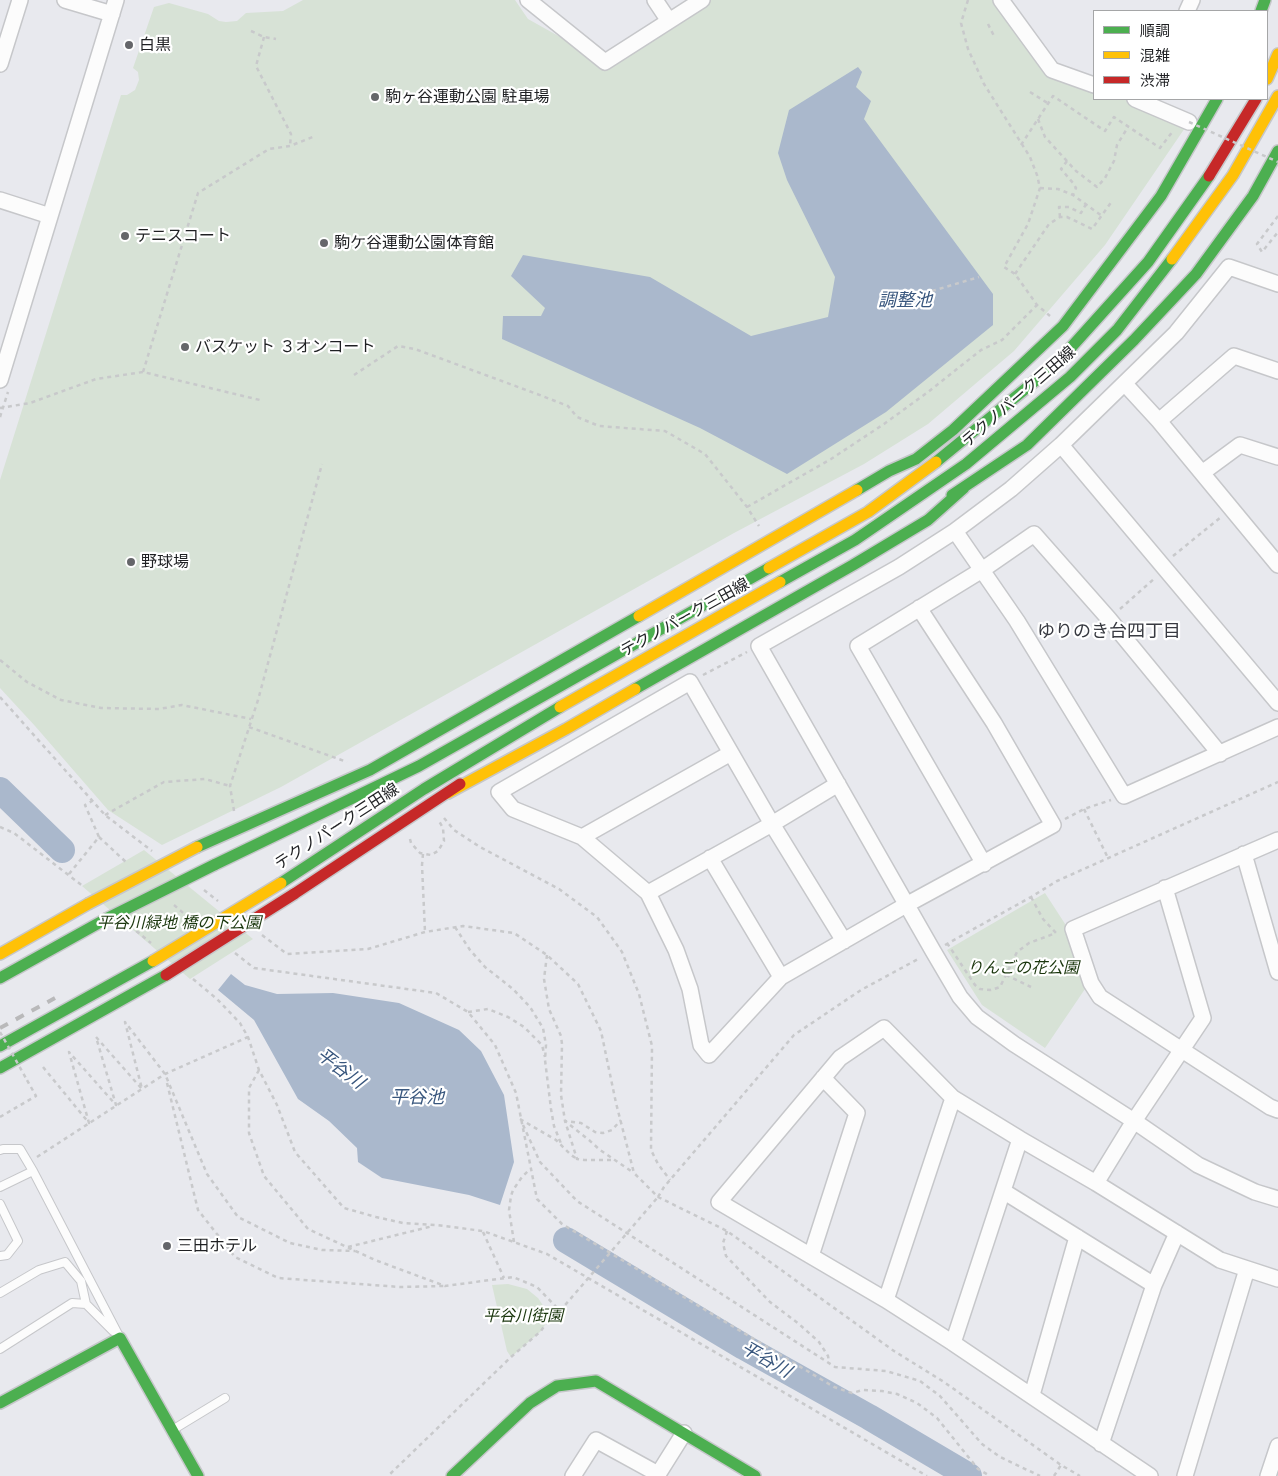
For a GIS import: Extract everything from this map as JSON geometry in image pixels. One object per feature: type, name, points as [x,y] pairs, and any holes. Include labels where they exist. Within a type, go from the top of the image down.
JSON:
[{"type":"main road","points":[[1268,77],[1278,54]]},
{"type":"main road","name":"テクノパーク三田線","points":[[0,1046],[153,961],[281,883],[424,789],[584,692],[855,540],[966,464],[1070,378],[1117,330],[1196,228],[1233,175],[1278,96]]},
{"type":"main road","points":[[802,549],[828,521],[916,459],[953,430],[1063,326],[1161,196],[1216,100]]},
{"type":"main road","name":"テクノパーク三田線","points":[[0,978],[106,919],[419,766],[868,512],[955,448],[1057,363],[1148,262],[1217,165],[1255,100]]},
{"type":"main road","points":[[855,540],[893,530],[964,488],[1027,445],[1146,327],[1196,274],[1253,196],[1278,151]]},
{"type":"main road","points":[[0,954],[88,904],[197,847],[370,770],[889,471],[916,459]]},
{"type":"main road","points":[[448,793],[566,729],[853,565],[928,520],[964,488]]},
{"type":"main road","points":[[416,745],[573,678]]},
{"type":"main road","points":[[0,1068],[166,975],[294,894],[448,793],[475,772],[562,718],[584,692]]},
{"type":"main road","points":[[0,1403],[120,1338],[198,1476]]},
{"type":"main road","points":[[452,1476],[530,1403],[557,1386],[596,1381],[750,1475]]},
{"type":"street","points":[[0,64],[20,0]]},
{"type":"street","points":[[0,380],[114,7],[64,0]]},
{"type":"street","points":[[528,0],[605,62],[702,0]]},
{"type":"street","points":[[655,0],[669,21]]},
{"type":"street","points":[[1001,0],[1052,70],[1093,85]]},
{"type":"street","points":[[1143,100],[1186,120]]},
{"type":"street","points":[[0,200],[50,216]]},
{"type":"street","points":[[1278,284],[1229,267],[1176,333],[1061,445],[1011,489],[955,531],[899,567],[759,646],[933,951],[960,996],[977,1017],[1014,1044],[1134,1121],[1198,1165],[1255,1192],[1278,1199]]},
{"type":"street","points":[[1159,421],[1234,356],[1278,371]]},
{"type":"street","points":[[1125,384],[1159,421],[1278,565]]},
{"type":"street","points":[[1061,445],[1278,703]]},
{"type":"street","points":[[1202,473],[1240,445],[1278,457]]},
{"type":"street","points":[[955,531],[1017,621],[1124,796],[1278,727]]},
{"type":"street","points":[[984,864],[858,646],[982,570],[1034,534],[1109,619],[1220,754]]},
{"type":"street","points":[[844,940],[772,824],[690,682],[499,792],[513,808],[582,838],[648,893],[676,950],[690,989],[701,1046],[709,1055],[780,978],[906,905],[1053,825],[994,724],[919,608]]},
{"type":"street","points":[[582,838],[731,753]]},
{"type":"street","points":[[648,893],[772,824],[838,784]]},
{"type":"street","points":[[1278,840],[1072,930],[1091,984],[1100,996],[1270,1107],[1278,1110]]},
{"type":"street","points":[[1244,854],[1278,972]]},
{"type":"street","points":[[710,858],[780,978]]},
{"type":"street","points":[[1096,1183],[1134,1121],[1203,1018],[1165,888]]},
{"type":"street","points":[[1150,1476],[954,1343],[886,1300],[718,1202],[840,1058],[884,1028],[953,1098],[1096,1183],[1220,1260],[1278,1279]]},
{"type":"street","points":[[811,1256],[857,1113],[823,1078]]},
{"type":"street","points":[[886,1300],[953,1098]]},
{"type":"street","points":[[954,1343],[1020,1139]]},
{"type":"street","points":[[1003,1191],[1154,1285]]},
{"type":"street","points":[[1101,1444],[1154,1285],[1177,1233]]},
{"type":"street","points":[[1032,1395],[1077,1237]]},
{"type":"street","points":[[1185,1476],[1247,1269]]},
{"type":"street","points":[[573,1476],[596,1440],[658,1475],[684,1433]]},
{"type":"street","points":[[1268,1476],[1278,1446]]},
{"type":"lane","points":[[0,1150],[20,1150],[33,1171],[120,1338]]},
{"type":"lane","points":[[0,1187],[33,1171]]},
{"type":"lane","points":[[0,1204],[18,1241],[7,1255],[0,1256]]},
{"type":"lane","points":[[0,1293],[38,1270],[65,1262],[81,1281],[86,1304],[120,1338]]},
{"type":"lane","points":[[0,1349],[72,1303],[86,1304]]},
{"type":"lane","points":[[172,1430],[225,1398]]},
{"type":"path","points":[[747,506],[831,459],[884,424],[981,350],[1002,340],[1037,305],[1015,274],[1004,267],[1028,224],[1040,188],[1034,166],[1009,122],[984,84],[968,49],[961,23],[968,0]]},
{"type":"path","points":[[988,24],[995,38]]},
{"type":"path","points":[[252,31],[264,37],[276,39]]},
{"type":"path","points":[[264,37],[256,66],[292,134],[290,146]]},
{"type":"path","points":[[1030,92],[1049,104]]},
{"type":"path","points":[[1021,145],[1053,96],[1105,131],[1114,117],[1160,148],[1186,120],[1278,162]]},
{"type":"path","points":[[1038,119],[1045,137],[1076,171],[1098,187],[1114,161],[1117,145],[1128,127]]},
{"type":"path","points":[[143,372],[198,193],[268,149],[290,146],[315,136]]},
{"type":"path","points":[[1067,161],[1061,169],[1074,183],[1076,188],[1073,195]]},
{"type":"path","points":[[1040,188],[1058,190],[1073,195],[1102,216]]},
{"type":"path","points":[[1015,274],[1049,224],[1060,217],[1073,219],[1092,229],[1112,202]]},
{"type":"path","points":[[1060,217],[1059,206],[1069,207],[1081,213],[1086,204]]},
{"type":"path","points":[[1278,216],[1257,244],[1262,252],[1278,232]]},
{"type":"path","points":[[932,291],[979,276]]},
{"type":"path","points":[[354,375],[398,346],[415,349],[568,406],[576,417],[599,426],[666,431],[704,454],[747,506],[768,542]]},
{"type":"path","points":[[0,408],[30,403],[96,379],[143,372],[260,400]]},
{"type":"path","points":[[236,830],[230,786],[252,720],[322,464]]},
{"type":"path","points":[[1109,619],[1164,567],[1232,509]]},
{"type":"path","points":[[690,682],[759,646]]},
{"type":"path","points":[[0,660],[27,682],[61,700],[100,708],[159,709],[182,705],[252,720]]},
{"type":"path","points":[[0,697],[105,815],[152,851]]},
{"type":"path","points":[[249,727],[370,770]]},
{"type":"path","points":[[105,815],[164,782],[205,779],[230,786]]},
{"type":"path","points":[[388,1476],[511,1357],[541,1331],[548,1320],[560,1311],[794,1035],[861,990],[1057,881],[1278,782]]},
{"type":"path","points":[[1053,825],[1084,809],[1124,796]]},
{"type":"path","points":[[92,800],[85,804],[99,837],[128,863]]},
{"type":"path","points":[[1084,809],[1108,858]]},
{"type":"path","points":[[444,818],[454,830],[480,847],[559,889],[597,917],[622,952],[639,994],[652,1046],[651,1150],[658,1164],[670,1180]]},
{"type":"path","points":[[410,839],[414,849],[423,854],[434,853],[443,846],[444,834],[439,821]]},
{"type":"path","points":[[0,827],[14,833],[84,887]]},
{"type":"path","points":[[69,874],[99,837]]},
{"type":"path","points":[[423,854],[425,932]]},
{"type":"path","points":[[200,887],[224,905]]},
{"type":"path","points":[[1031,897],[1043,920],[1056,933]]},
{"type":"path","points":[[171,902],[193,921]]},
{"type":"path","points":[[128,924],[158,949]]},
{"type":"path","points":[[255,930],[287,954],[368,949],[425,932],[463,926],[514,934],[547,955],[578,984],[601,1032],[634,1172]]},
{"type":"path","points":[[455,927],[470,950],[485,967],[513,989],[530,1007],[543,1028],[546,1045],[545,1060]]},
{"type":"path","points":[[948,943],[975,985],[980,989],[991,990],[1000,987],[1017,952],[1029,943],[1056,933],[1072,930]]},
{"type":"path","points":[[231,950],[254,968],[436,993],[468,1012],[494,1045],[516,1093],[537,1199],[562,1224],[834,1387],[852,1392],[882,1390],[917,1403],[937,1418],[978,1468],[990,1476]]},
{"type":"path","points":[[547,955],[544,979],[549,1009],[561,1036],[562,1044],[561,1095],[565,1121],[577,1159]]},
{"type":"path","points":[[187,974],[240,1023],[248,1037],[259,1070],[277,1105],[295,1152],[344,1208],[403,1223],[483,1231],[547,1254],[927,1476]]},
{"type":"path","points":[[1006,975],[1031,987]]},
{"type":"path","points":[[468,1012],[488,1009],[508,1017],[524,1027],[542,1045],[554,1126],[562,1146]]},
{"type":"path","points":[[142,1089],[124,1022],[165,1074],[207,1174],[238,1217],[290,1243],[322,1250],[355,1251]]},
{"type":"path","points":[[0,1032],[36,1096],[0,1117]]},
{"type":"path","points":[[116,1105],[96,1037],[142,1089]]},
{"type":"path","points":[[28,1163],[165,1074],[248,1037]]},
{"type":"path","points":[[89,1123],[69,1052],[116,1105]]},
{"type":"path","points":[[43,1066],[89,1123]]},
{"type":"path","points":[[259,1070],[248,1088],[249,1133],[264,1176],[308,1229],[374,1260],[445,1286]]},
{"type":"path","points":[[165,1074],[198,1210],[235,1257],[278,1278],[400,1288],[445,1286],[513,1277],[537,1287],[560,1311]]},
{"type":"path","points":[[520,1119],[549,1135],[577,1159],[613,1160]]},
{"type":"path","points":[[520,1119],[540,1162],[578,1201],[835,1367],[886,1370],[920,1381],[940,1396],[982,1444],[1000,1457],[1040,1476]]},
{"type":"path","points":[[565,1121],[581,1123],[595,1132],[603,1133],[612,1130],[621,1120]]},
{"type":"path","points":[[565,1121],[613,1160],[634,1172],[658,1197],[727,1231],[894,1351],[944,1382],[1061,1465],[1080,1476]]},
{"type":"path","points":[[514,1242],[510,1210],[511,1196],[522,1176],[531,1169]]},
{"type":"path","points":[[347,1248],[436,1225]]},
{"type":"path","points":[[483,1231],[504,1278]]},
{"type":"path","points":[[727,1231],[723,1243],[726,1256],[770,1302],[799,1324],[818,1342],[828,1356],[829,1363]]},
{"type":"path","points":[[1054,1476],[1061,1465]]},
{"type":"green space","points":[[303,0],[515,0],[528,19],[605,62],[702,0],[1004,0],[1052,70],[1093,85],[1093,100],[1137,100],[1189,122],[1105,245],[1014,351],[928,424],[864,464],[734,533],[281,787],[162,845],[108,810],[0,688],[0,480],[121,95],[127,95],[135,90],[139,80],[138,72],[133,68],[154,7],[169,3],[208,14],[219,21],[226,22],[237,21],[246,13],[283,11]]},
{"type":"green space","name":"平谷川緑地 橋の下公園","points":[[144,850],[253,939],[190,979],[82,886]]},
{"type":"green space","name":"りんごの花公園","points":[[1045,893],[1069,930],[1085,989],[1045,1048],[982,1005],[947,950]]},
{"type":"green space","name":"平谷川街園","points":[[508,1284],[527,1289],[538,1298],[544,1307],[548,1320],[541,1331],[511,1357],[507,1351],[492,1285]]},
{"type":"water","name":"調整池","points":[[858,67],[862,72],[856,87],[871,101],[864,119],[993,294],[993,325],[886,412],[787,474],[700,428],[502,339],[503,316],[541,316],[545,308],[511,276],[523,255],[650,277],[751,336],[828,317],[835,277],[787,180],[778,153],[789,110]]},
{"type":"water","name":"平谷池","points":[[231,974],[245,985],[277,994],[333,993],[399,1003],[459,1030],[481,1051],[504,1095],[514,1162],[500,1205],[469,1195],[382,1178],[358,1162],[357,1148],[329,1121],[298,1099],[254,1020],[218,990]]},
{"type":"waterway","name":"平谷川","points":[[0,790],[62,850]]},
{"type":"waterway","name":"平谷川","points":[[566,1240],[744,1347],[969,1476]]},
{"type":"railway","points":[[0,1028],[55,998]]},
{"type":"traffic: fast","points":[[1261,10],[1265,0]]},
{"type":"traffic: fast","points":[[857,490],[889,471],[916,459],[953,430],[1063,326],[1161,196],[1216,100]]},
{"type":"traffic: fast","points":[[952,495],[1027,445],[1134,340],[1196,274],[1253,196],[1278,151]]},
{"type":"traffic: fast","points":[[936,462],[1057,363],[1148,262],[1209,176]]},
{"type":"traffic: fast","points":[[780,582],[855,540],[966,464],[1070,377],[1117,330],[1172,259]]},
{"type":"traffic: fast","points":[[635,689],[853,565],[928,520],[964,488]]},
{"type":"traffic: fast","points":[[214,865],[419,766],[769,568]]},
{"type":"traffic: fast","points":[[197,847],[370,770],[639,616]]},
{"type":"traffic: fast","points":[[281,883],[424,789],[560,707]]},
{"type":"traffic: fast","points":[[106,919],[214,865]]},
{"type":"traffic: fast","points":[[0,978],[106,919]]},
{"type":"traffic: fast","points":[[0,1046],[153,961]]},
{"type":"traffic: fast","points":[[0,1068],[166,975]]},
{"type":"traffic: fast","points":[[0,1403],[120,1338],[198,1476]]},
{"type":"traffic: fast","points":[[452,1476],[530,1403],[557,1386],[596,1381],[755,1476]]},
{"type":"traffic: slow","points":[[1268,77],[1278,54]]},
{"type":"traffic: slow","points":[[1172,259],[1233,175],[1278,96]]},
{"type":"traffic: slow","points":[[769,568],[868,512],[936,462]]},
{"type":"traffic: slow","points":[[639,616],[857,490]]},
{"type":"traffic: slow","points":[[560,707],[780,582]]},
{"type":"traffic: slow","points":[[448,793],[635,689]]},
{"type":"traffic: slow","points":[[88,904],[197,847]]},
{"type":"traffic: slow","points":[[153,961],[281,883]]},
{"type":"traffic: slow","points":[[0,954],[88,904]]},
{"type":"traffic: jam","points":[[1209,176],[1255,100]]},
{"type":"traffic: jam","points":[[294,894],[460,784]]},
{"type":"traffic: jam","points":[[166,975],[294,894]]},
{"type":"place","name":"白黒","points":[[129,45]]},
{"type":"place","name":"駒ヶ谷運動公園 駐車場","points":[[375,97]]},
{"type":"place","name":"テニスコート","points":[[125,236]]},
{"type":"place","name":"駒ケ谷運動公園体育館","points":[[324,243]]},
{"type":"place","name":"バスケット ３オンコート","points":[[185,347]]},
{"type":"place","name":"野球場","points":[[131,562]]},
{"type":"place","name":"三田ホテル","points":[[167,1246]]},
{"type":"district","name":"ゆりのき台四丁目","points":[[1109,632]]}]
